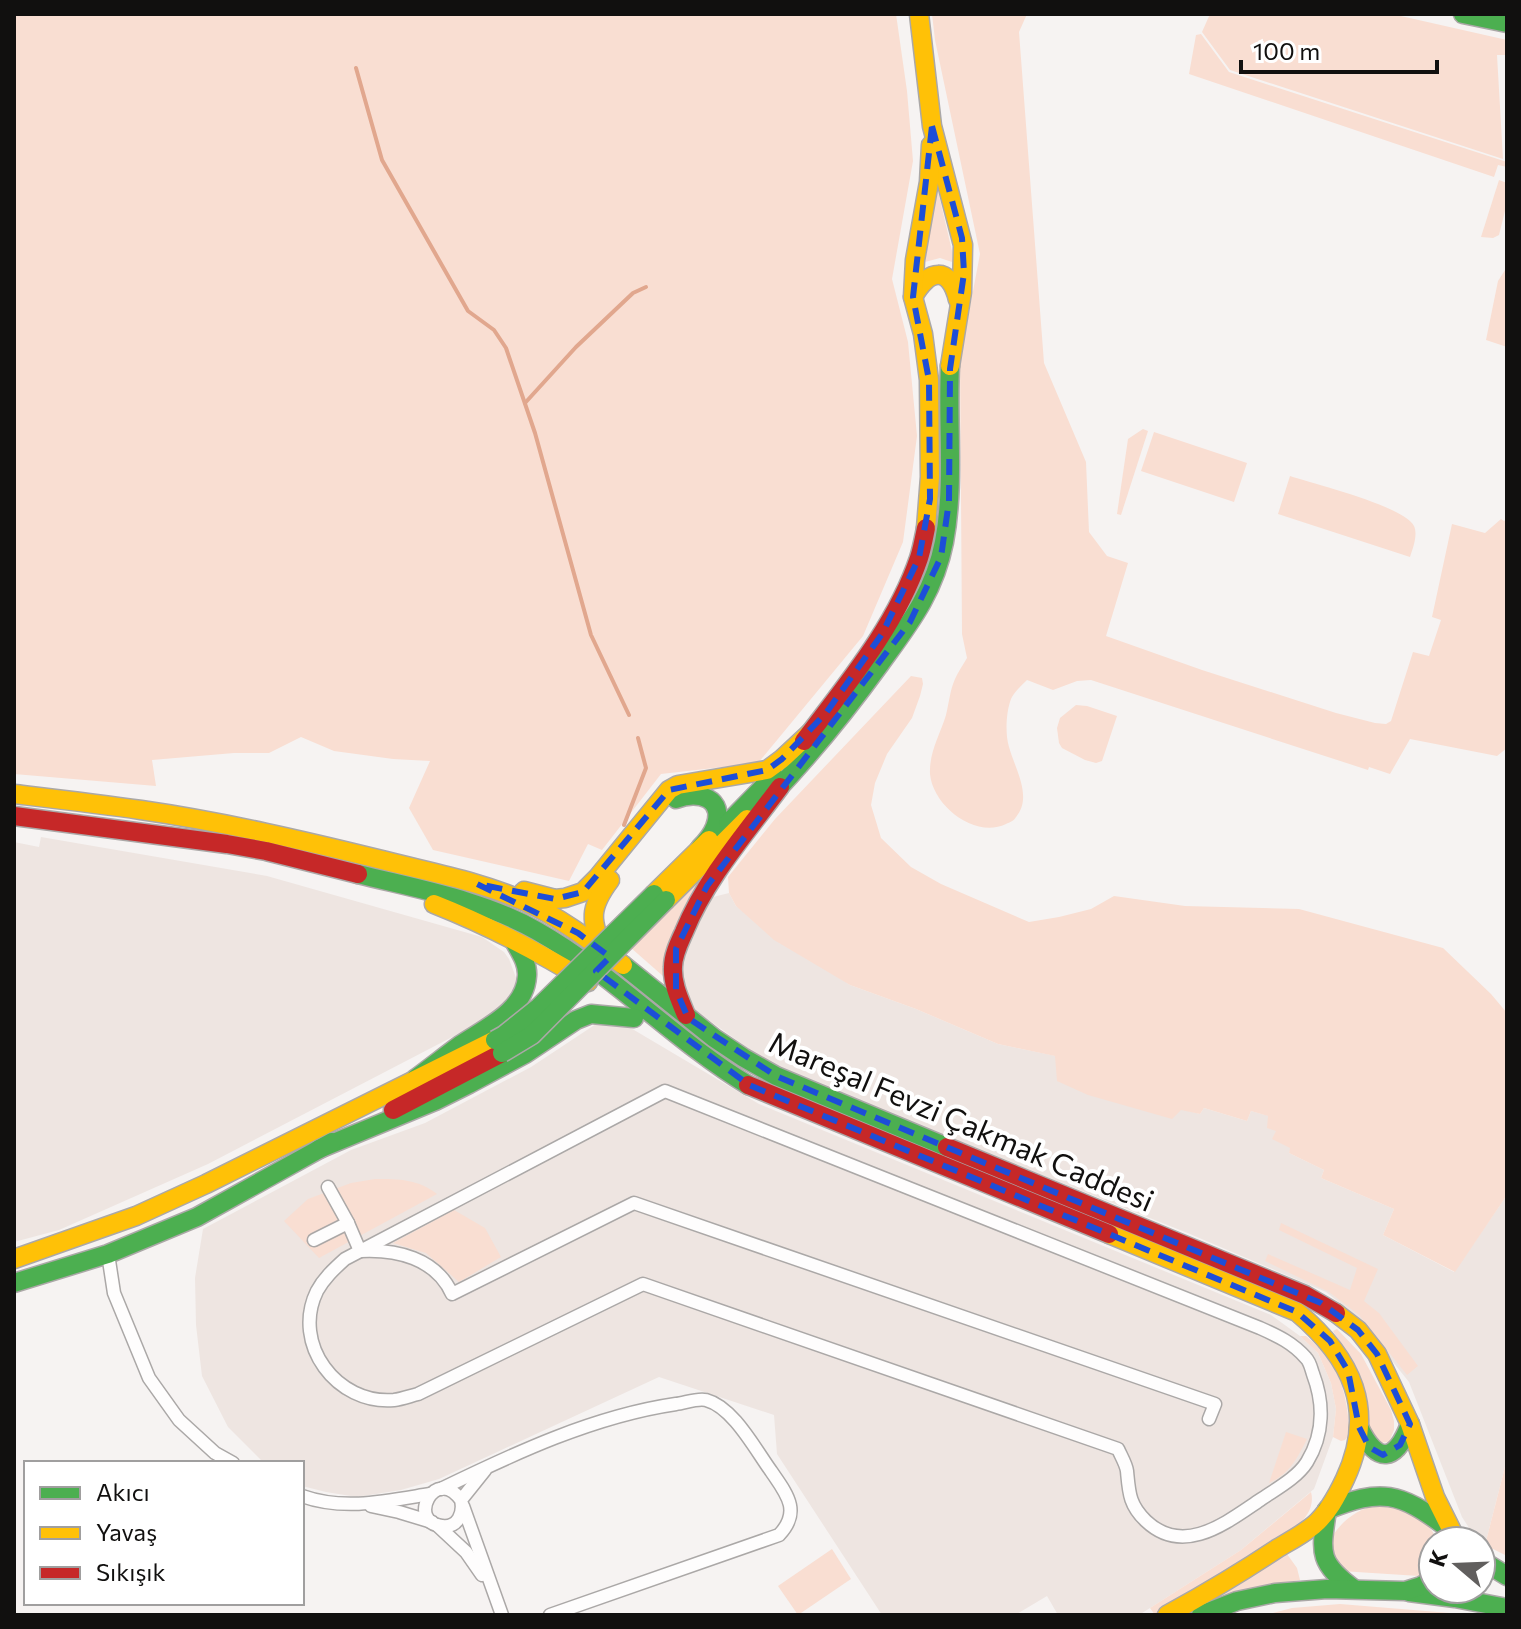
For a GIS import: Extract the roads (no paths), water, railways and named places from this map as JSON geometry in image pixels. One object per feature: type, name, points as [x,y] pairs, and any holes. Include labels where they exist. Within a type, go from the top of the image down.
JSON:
[{"type":"main road","points":[[14,1283],[108,1254],[197,1217],[498,1047],[504,1035],[539,1007],[780,787],[856,699],[917,611],[934,578],[947,525],[950,369],[964,273],[962,238],[932,126],[919,14]]},
{"type":"main road","points":[[1463,14],[1507,23]]},
{"type":"main road","points":[[700,848],[782,768],[811,732],[894,613],[919,558],[930,499],[929,380],[923,334],[913,297],[915,260],[929,182],[932,126]]},
{"type":"main road","points":[[913,297],[929,276],[938,273],[946,275],[953,281],[959,311]]},
{"type":"main road","points":[[917,611],[914,592],[926,551],[925,533]]},
{"type":"main road","points":[[477,884],[497,883],[555,899],[577,895],[589,888],[669,790],[678,785],[767,770],[811,732]]},
{"type":"main road","points":[[688,1018],[673,976],[676,949],[719,867],[780,787]]},
{"type":"main road","name":"Mareşal Fevzi Çakmak Caddesi","points":[[14,794],[141,810],[309,842],[477,884],[517,898],[578,933],[743,1058],[781,1078],[1290,1287],[1321,1303],[1358,1330],[1377,1354],[1410,1424],[1447,1525]]},
{"type":"main road","points":[[604,952],[594,924],[597,897],[675,800],[681,796],[703,795],[711,799],[717,812],[713,832],[660,897]]},
{"type":"main road","name":"Mareşal Fevzi Çakmak Caddesi","points":[[14,816],[266,851],[465,901],[515,919],[547,936],[719,1065],[756,1089],[1297,1312],[1330,1341],[1348,1371],[1357,1399],[1359,1427],[1354,1456],[1343,1484],[1327,1510]]},
{"type":"main road","points":[[358,874],[457,913],[554,961],[634,1018],[695,1056],[719,1065]]},
{"type":"main road","points":[[415,1079],[486,1029],[517,1002],[525,989],[527,971],[514,941]]},
{"type":"main road","points":[[319,1149],[446,1096],[525,1054],[576,1020],[591,1014],[634,1018]]},
{"type":"main road","points":[[14,1259],[136,1216],[415,1079],[498,1047]]},
{"type":"main road","points":[[1359,1427],[1369,1447],[1383,1455],[1392,1453],[1400,1445],[1410,1424]]},
{"type":"main road","points":[[1167,1615],[1301,1534],[1327,1510],[1360,1497],[1399,1497],[1424,1509],[1440,1525]]},
{"type":"main road","points":[[1327,1510],[1322,1542],[1324,1561],[1338,1578],[1354,1589]]},
{"type":"main road","points":[[1405,1591],[1417,1587]]},
{"type":"main road","points":[[1201,1615],[1237,1601],[1306,1590],[1405,1591],[1507,1608]]},
{"type":"street","points":[[360,1251],[665,1091],[1287,1340],[1308,1360],[1319,1392],[1320,1429],[1306,1463],[1291,1478],[1217,1529],[1181,1536],[1164,1532],[1147,1522],[1134,1507],[1127,1488],[1127,1468],[1118,1449],[643,1284],[418,1394],[395,1400],[372,1399],[350,1392],[332,1378],[318,1359],[311,1338],[310,1315],[316,1293],[328,1274],[345,1259],[360,1251],[384,1250],[411,1256],[438,1273],[452,1294],[634,1203],[1215,1404],[1209,1419]]},
{"type":"street","points":[[328,1187],[360,1251]]},
{"type":"street","points":[[314,1240],[348,1223]]},
{"type":"street","points":[[108,1254],[114,1293],[149,1378],[179,1420],[215,1453],[229,1461]]},
{"type":"street","points":[[494,1595],[466,1552],[425,1512],[426,1499],[489,1465],[616,1417],[704,1399],[723,1408],[786,1493],[791,1511],[790,1524],[779,1535],[550,1615]]},
{"type":"street","points":[[364,1504],[444,1527],[455,1522],[462,1512],[462,1503],[489,1465]]},
{"type":"street","points":[[304,1496],[338,1504],[364,1504],[453,1491],[462,1503],[502,1615]]},
{"type":"waterway","points":[[356,68],[382,160],[468,311],[494,330],[506,348],[535,433],[591,635],[629,715]]},
{"type":"waterway","points":[[525,403],[576,347],[633,293],[646,287]]},
{"type":"waterway","points":[[624,825],[646,768],[638,738]]}]
